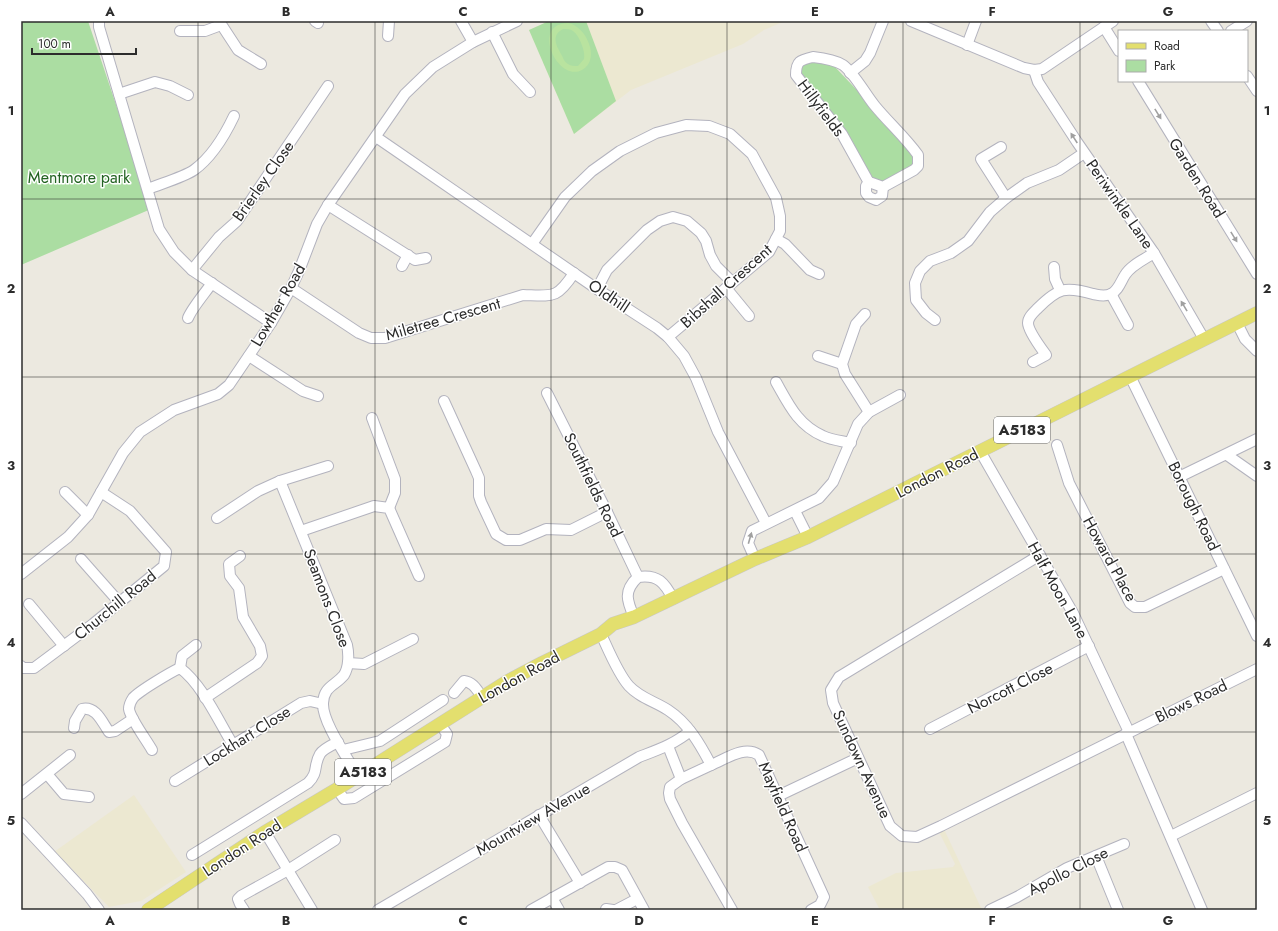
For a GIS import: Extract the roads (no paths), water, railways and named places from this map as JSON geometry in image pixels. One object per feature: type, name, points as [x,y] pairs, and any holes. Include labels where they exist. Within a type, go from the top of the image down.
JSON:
[{"type":"main road","name":"A5183","points":[[1237,323],[1257,313]]},
{"type":"main road","name":"London Road","points":[[148,910],[265,832],[337,789],[508,681],[600,634],[623,631],[634,617],[755,559],[808,538],[1237,323]]},
{"type":"street","points":[[99,21],[99,27],[159,229],[174,252],[192,270],[271,323]]},
{"type":"street","points":[[388,36],[389,21]]},
{"type":"street","points":[[462,21],[473,42]]},
{"type":"street","name":"Lowther Road","points":[[21,574],[68,537],[88,515],[123,453],[140,432],[174,410],[218,394],[229,385],[271,323],[291,288],[318,224],[328,205],[405,94],[433,67],[473,42],[517,21]]},
{"type":"street","points":[[850,74],[865,61],[870,53],[883,21]]},
{"type":"street","points":[[911,21],[1024,68],[1034,70],[1042,69],[1113,21]]},
{"type":"street","points":[[967,45],[976,21]]},
{"type":"street","points":[[1211,21],[1217,30]]},
{"type":"street","points":[[1233,30],[1247,21]]},
{"type":"street","points":[[180,31],[205,31],[220,23],[238,50],[262,64]]},
{"type":"street","points":[[1104,27],[1118,49]]},
{"type":"street","points":[[492,32],[514,74],[530,92]]},
{"type":"street","name":"Hillyfields","points":[[813,57],[824,58],[842,65],[850,74],[874,105],[910,143],[918,155],[918,166],[914,170],[883,187],[869,182],[842,134],[796,75],[796,66],[802,60],[813,57]]},
{"type":"street","name":"Periwinkle Lane","points":[[1034,70],[1038,82],[1084,153],[1154,253],[1204,339]]},
{"type":"street","points":[[1248,78],[1257,91]]},
{"type":"street","points":[[119,94],[155,82],[170,86],[188,96]]},
{"type":"street","name":"Garden Road","points":[[1139,82],[1257,274]]},
{"type":"street","name":"Brierley Close","points":[[192,270],[219,237],[237,221],[328,86]]},
{"type":"street","points":[[148,189],[193,171],[209,158],[228,129],[234,116]]},
{"type":"street","name":"Bibshall Crescent","points":[[532,244],[565,197],[592,171],[620,150],[656,133],[686,125],[709,126],[730,134],[752,154],[776,198],[780,216],[780,231],[769,252],[668,337]]},
{"type":"street","name":"Oldhill","points":[[376,137],[657,328],[668,337],[684,356],[696,378],[718,432],[766,523]]},
{"type":"street","points":[[1001,147],[981,159],[1006,198]]},
{"type":"street","points":[[935,320],[926,313],[916,300],[915,283],[920,271],[930,261],[971,244],[990,212],[1006,198],[1027,183],[1059,170],[1084,153]]},
{"type":"street","points":[[328,205],[416,260],[426,258]]},
{"type":"street","points":[[597,288],[607,270],[647,230],[660,221],[674,217],[687,221],[701,233],[706,241],[710,255],[716,266],[749,316]]},
{"type":"street","points":[[776,239],[785,244],[810,270],[819,274]]},
{"type":"street","points":[[1033,362],[1046,356],[1028,323],[1030,316],[1049,297],[1060,290],[1066,289],[1078,289],[1101,296],[1111,294],[1118,287],[1130,268],[1154,253]]},
{"type":"street","points":[[402,266],[408,255]]},
{"type":"street","points":[[1054,267],[1060,290]]},
{"type":"street","name":"Miletree Crescent","points":[[291,288],[359,333],[371,338],[385,338],[523,295],[544,296],[556,294],[565,286],[574,273]]},
{"type":"street","points":[[188,318],[191,311],[212,283]]},
{"type":"street","points":[[1111,294],[1128,325]]},
{"type":"street","points":[[865,314],[856,324],[842,364],[845,374],[869,412]]},
{"type":"street","points":[[1237,323],[1245,338],[1257,351]]},
{"type":"street","points":[[249,356],[303,391],[318,396]]},
{"type":"street","points":[[818,356],[842,364]]},
{"type":"street","name":"Borough Road","points":[[1130,376],[1257,636]]},
{"type":"street","points":[[776,382],[793,412],[803,424],[823,436],[851,443]]},
{"type":"street","name":"Southfields Road","points":[[547,392],[638,577]]},
{"type":"street","points":[[755,559],[748,543],[752,531],[820,498],[833,482],[858,424],[869,412],[900,394]]},
{"type":"street","points":[[444,401],[479,478],[481,502],[496,534],[506,540],[520,540],[546,529],[571,530],[607,512]]},
{"type":"street","points":[[372,418],[395,479],[395,493],[389,508],[419,576]]},
{"type":"street","points":[[1179,477],[1227,455],[1257,439]]},
{"type":"street","name":"Howard Place","points":[[1057,445],[1069,484],[1130,603],[1135,607],[1145,606],[1224,569]]},
{"type":"street","name":"Half Moon Lane","points":[[980,451],[1073,613],[1089,646],[1128,733],[1202,910]]},
{"type":"street","points":[[1227,455],[1257,476]]},
{"type":"street","points":[[217,518],[258,491],[280,481],[328,466]]},
{"type":"street","name":"Seamons Close","points":[[280,481],[349,651],[348,663],[344,674],[330,686],[324,696],[323,704]]},
{"type":"street","points":[[65,492],[88,515]]},
{"type":"street","name":"Churchill Road","points":[[21,666],[23,668],[34,668],[64,646],[164,566],[166,552],[130,511],[101,492]]},
{"type":"street","points":[[301,531],[374,506],[389,508]]},
{"type":"street","points":[[795,511],[808,538]]},
{"type":"street","name":"Sundown Avenue","points":[[1040,555],[838,677],[831,690],[833,703],[890,826],[902,836],[917,837],[1128,733]]},
{"type":"street","points":[[205,698],[257,663],[262,656],[260,646],[243,617],[239,588],[230,576],[229,564],[240,556]]},
{"type":"street","points":[[82,559],[119,602]]},
{"type":"street","points":[[634,617],[629,606],[627,595],[630,586],[638,577],[647,576],[661,581],[666,586],[672,599]]},
{"type":"street","points":[[28,604],[64,646]]},
{"type":"street","points":[[600,634],[628,685],[644,699],[677,716],[698,741],[712,765],[681,779],[670,787],[669,793],[670,799],[682,823],[732,910]]},
{"type":"street","points":[[348,663],[364,664],[413,639]]},
{"type":"street","points":[[180,668],[182,656],[196,645]]},
{"type":"street","name":"Norcott Close","points":[[930,729],[1089,646]]},
{"type":"street","points":[[180,668],[188,674],[205,698],[233,745]]},
{"type":"street","points":[[152,750],[129,711],[130,704],[134,697],[171,671],[180,668]]},
{"type":"street","name":"Blows Road","points":[[1128,733],[1257,669]]},
{"type":"street","points":[[454,693],[464,681],[474,686],[482,697]]},
{"type":"street","name":"London Road","points":[[192,855],[308,783],[314,777],[320,753],[341,746],[380,741],[444,700]]},
{"type":"street","name":"Lockhart Close","points":[[175,782],[301,703],[310,701],[323,704]]},
{"type":"street","points":[[323,704],[324,716],[358,775]]},
{"type":"street","points":[[74,728],[75,721],[82,709],[88,708],[95,711],[109,732],[115,731],[133,719]]},
{"type":"street","points":[[337,789],[344,799],[354,798],[445,742],[447,734],[440,724]]},
{"type":"street","name":"Mountview AVenue","points":[[378,910],[638,757],[668,746],[690,731]]},
{"type":"street","points":[[668,746],[681,779]]},
{"type":"street","name":"Mayfield Road","points":[[712,765],[744,751],[753,751],[759,755],[824,897],[820,905],[811,910]]},
{"type":"street","points":[[21,794],[70,755]]},
{"type":"street","points":[[778,796],[858,758]]},
{"type":"street","points":[[47,774],[64,794],[89,797]]},
{"type":"street","points":[[1171,836],[1257,793]]},
{"type":"street","points":[[539,815],[580,883]]},
{"type":"street","points":[[21,823],[101,909]]},
{"type":"street","points":[[265,832],[312,910]]},
{"type":"street","points":[[244,910],[238,899],[241,896],[288,870],[335,840]]},
{"type":"street","name":"Apollo Close","points":[[990,910],[1017,897],[1067,868],[1124,844]]},
{"type":"street","points":[[1096,856],[1118,910]]},
{"type":"street","points":[[532,910],[608,867],[615,867],[622,870],[644,910]]},
{"type":"street","points":[[552,898],[559,910]]},
{"type":"street","points":[[612,910],[637,899]]},
{"type":"park label","name":"Mentmore park","points":[[79,177]]}]
